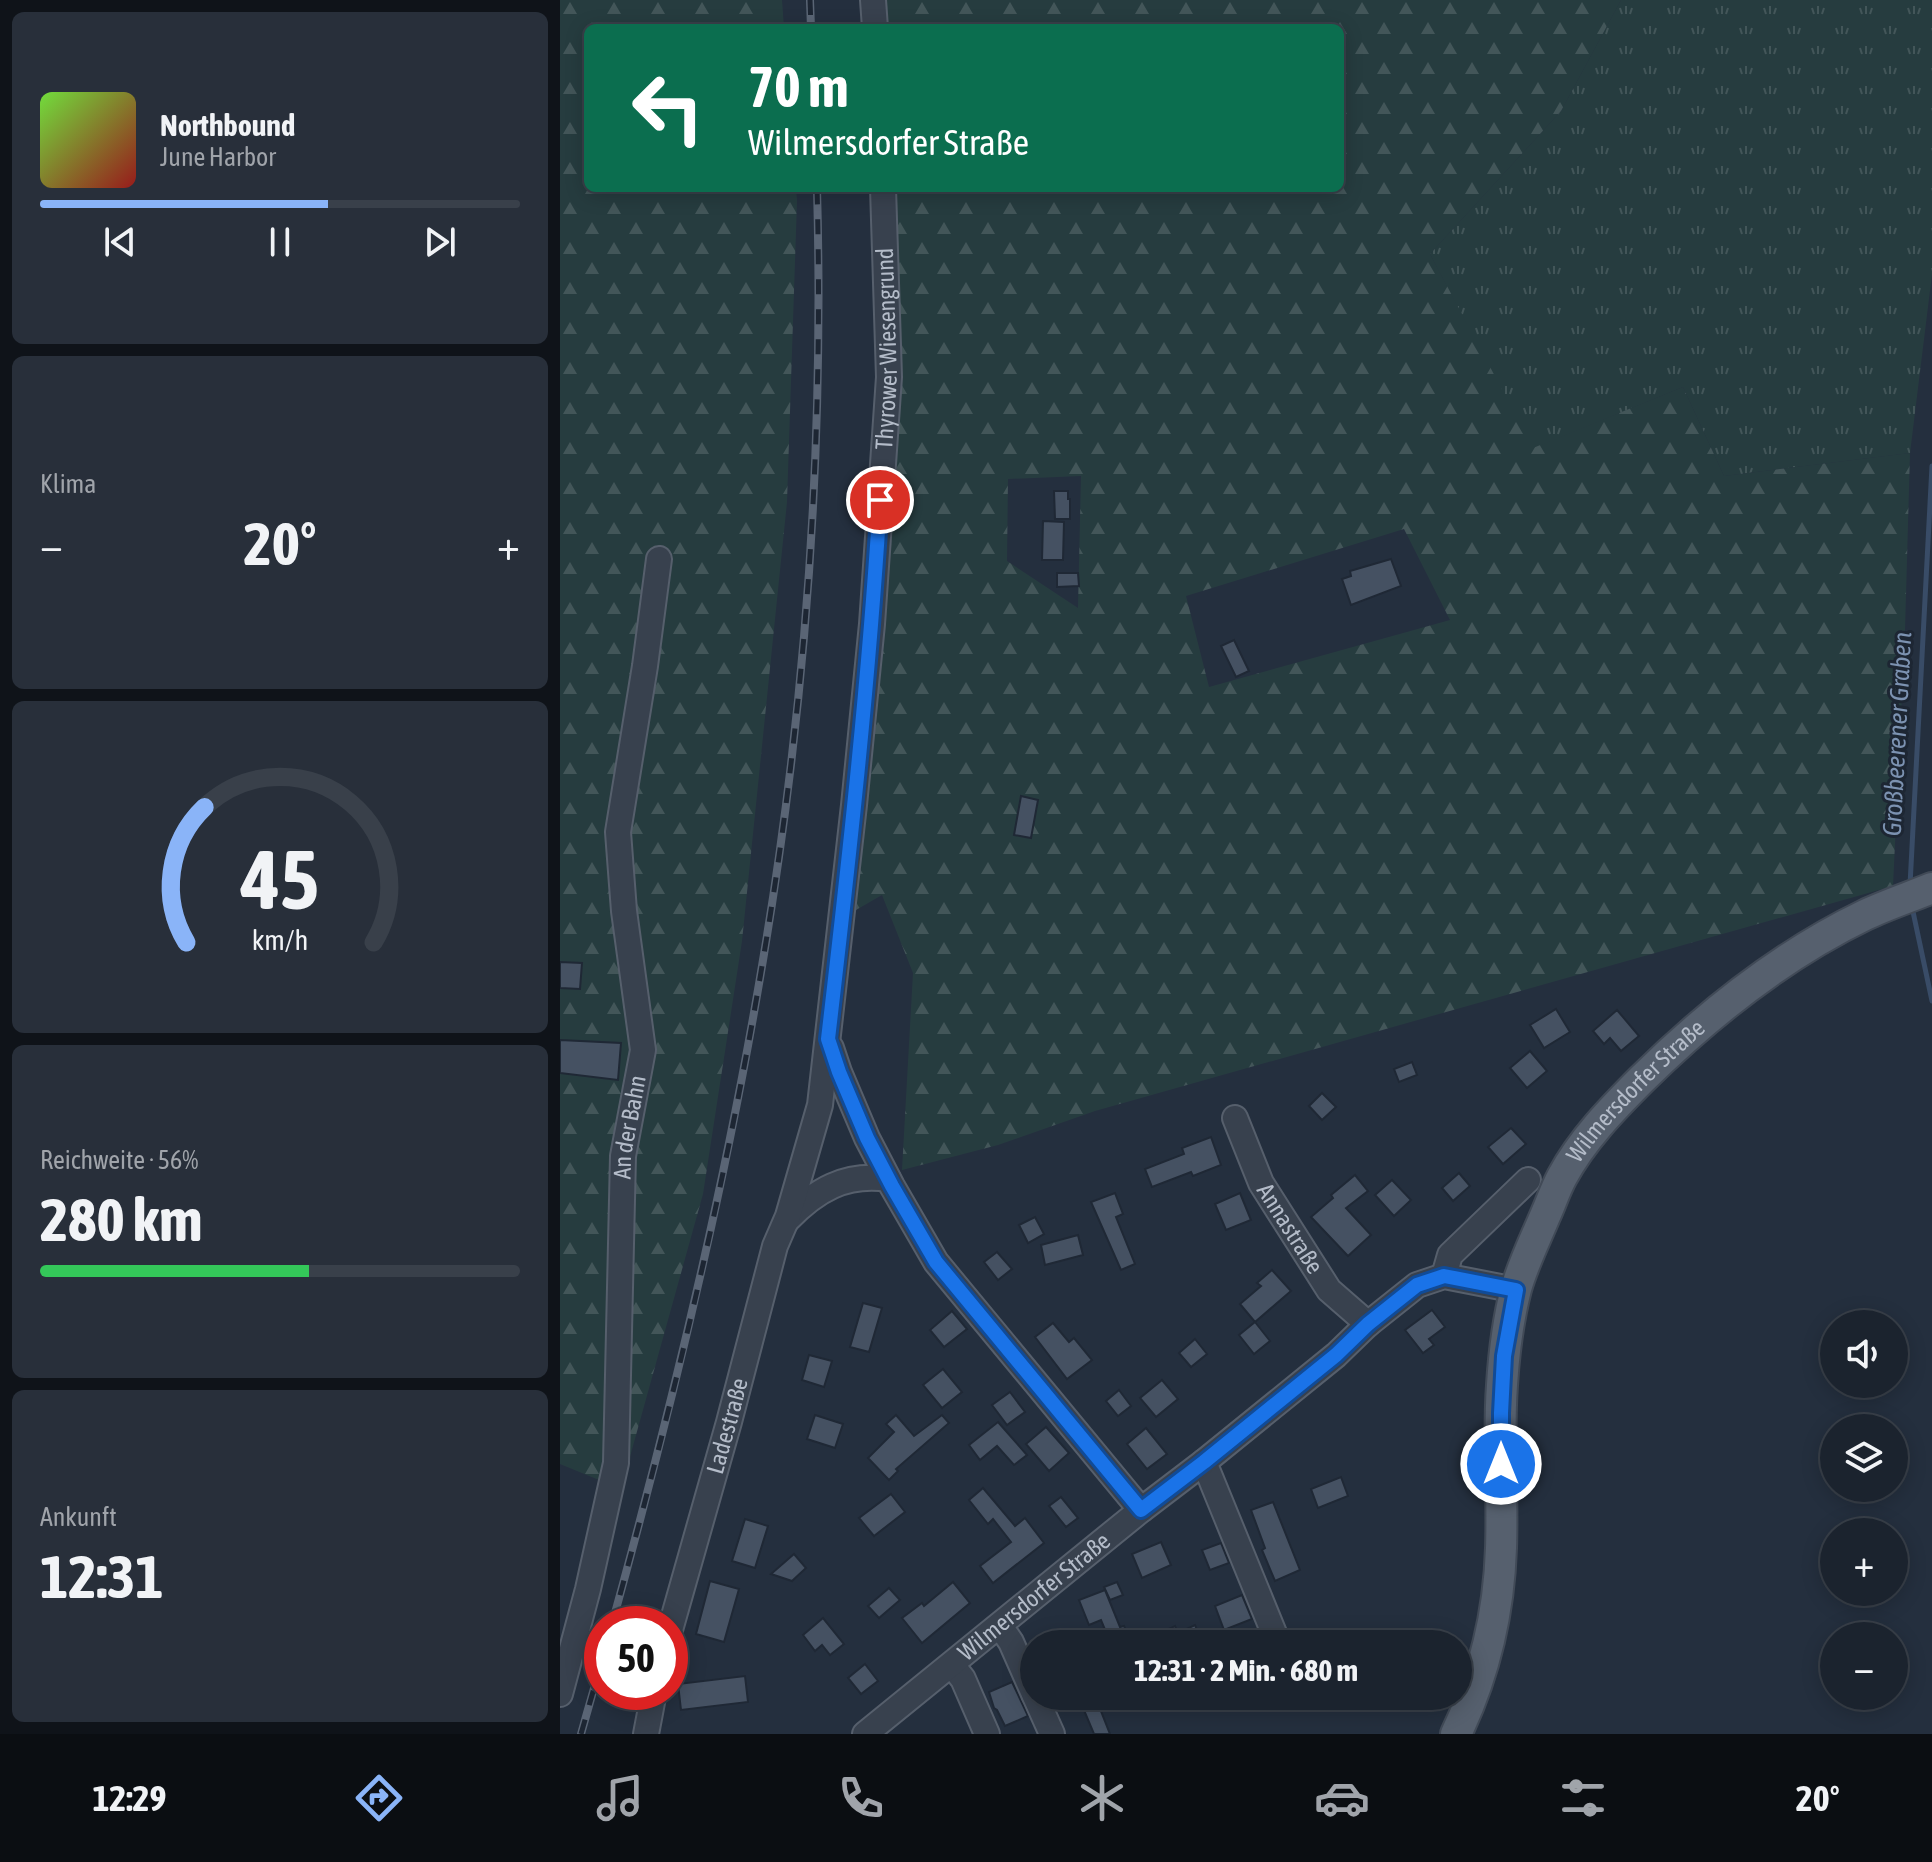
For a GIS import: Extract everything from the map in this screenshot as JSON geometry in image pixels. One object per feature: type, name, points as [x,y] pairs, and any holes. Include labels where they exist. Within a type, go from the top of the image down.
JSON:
[{"type":"main road","name":"Wilmersdorfer Straße","points":[[1456,1734],[1479,1678],[1497,1598],[1501,1546],[1502,1387],[1504,1356],[1516,1290],[1530,1248],[1562,1177],[1613,1108],[1731,1001],[1847,924],[1932,888]]},
{"type":"street","points":[[873,0],[875,24]]},
{"type":"street","name":"Thyrower Wiesengrund","points":[[883,192],[889,377],[872,624],[828,1039],[867,1138],[936,1262],[1141,1510]]},
{"type":"street","name":"An der Bahn","points":[[560,1694],[588,1589],[616,1463],[623,1156],[643,1050],[624,911],[618,832],[659,559]]},
{"type":"street","name":"Ladestraße","points":[[677,1606],[775,1246],[808,1152],[820,1105],[828,1039]]},
{"type":"street","name":"Annastraße","points":[[1235,1118],[1261,1183],[1329,1290],[1368,1324]]},
{"type":"street","points":[[785,1221],[822,1190],[850,1179],[890,1183]]},
{"type":"street","points":[[1516,1290],[1444,1276],[1450,1255],[1528,1180]]},
{"type":"street","name":"Wilmersdorfer Straße","points":[[865,1734],[1336,1355],[1368,1324],[1417,1285],[1444,1276]]},
{"type":"street","points":[[1204,1462],[1273,1630]]},
{"type":"street","points":[[1000,1626],[1020,1663]]},
{"type":"street","points":[[952,1665],[963,1679],[987,1734]]},
{"type":"street","points":[[646,1734],[651,1710]]},
{"type":"street","points":[[1041,1710],[1052,1734]]},
{"type":"green space","points":[[560,0],[782,0],[784,24],[584,24],[584,192],[796,192],[797,201],[787,502],[742,941],[703,1194],[621,1489],[560,1464]]},
{"type":"green space","points":[[878,0],[1621,0],[1561,111],[1430,254],[1533,448],[1683,387],[1724,476],[1910,453],[1893,886],[1095,1111],[998,1145],[902,1170],[913,973],[882,895],[856,910],[872,624],[883,192],[1344,192],[1344,24],[880,24]],"holes":[[[1081,476],[1078,608],[1007,561],[1008,479]],[[1404,529],[1450,620],[1209,687],[1186,596]]]},
{"type":"green space","points":[[1621,0],[1932,0],[1932,274],[1910,453],[1724,476],[1683,387],[1532,449],[1430,254],[1561,111]]},
{"type":"building","points":[[1054,491],[1068,491],[1070,519],[1055,519]]},
{"type":"building","points":[[1043,521],[1064,522],[1063,560],[1042,560]]},
{"type":"building","points":[[1391,559],[1401,586],[1351,605],[1342,579],[1351,576],[1350,571]]},
{"type":"building","points":[[1057,573],[1078,573],[1079,586],[1057,587]]},
{"type":"building","points":[[1234,640],[1249,671],[1236,677],[1221,646]]},
{"type":"building","points":[[1021,796],[1038,800],[1031,838],[1014,835]]},
{"type":"building","points":[[560,962],[582,963],[580,989],[560,988]]},
{"type":"building","points":[[1556,1009],[1570,1032],[1544,1048],[1530,1025]]},
{"type":"building","points":[[1617,1010],[1639,1036],[1621,1051],[1610,1038],[1604,1044],[1593,1031]]},
{"type":"building","points":[[560,1040],[621,1043],[618,1080],[560,1073]]},
{"type":"building","points":[[1530,1051],[1547,1071],[1527,1088],[1510,1068]]},
{"type":"building","points":[[1412,1062],[1417,1075],[1399,1082],[1394,1069]]},
{"type":"building","points":[[1322,1093],[1336,1107],[1322,1120],[1309,1106]]},
{"type":"building","points":[[1511,1128],[1526,1144],[1503,1164],[1488,1147]]},
{"type":"building","points":[[1211,1137],[1221,1165],[1193,1176],[1191,1172],[1152,1187],[1145,1169],[1184,1154],[1182,1148]]},
{"type":"building","points":[[1459,1173],[1470,1186],[1453,1201],[1442,1188]]},
{"type":"building","points":[[1355,1175],[1368,1191],[1346,1208],[1371,1235],[1348,1256],[1311,1217]]},
{"type":"building","points":[[1392,1180],[1411,1200],[1394,1216],[1375,1195]]},
{"type":"building","points":[[1115,1193],[1123,1214],[1116,1217],[1135,1264],[1121,1270],[1091,1202]]},
{"type":"building","points":[[1240,1193],[1251,1220],[1226,1230],[1215,1204]]},
{"type":"building","points":[[1035,1217],[1044,1234],[1028,1243],[1019,1225]]},
{"type":"building","points":[[1078,1235],[1083,1255],[1045,1265],[1041,1245]]},
{"type":"building","points":[[997,1252],[1012,1269],[998,1280],[984,1262]]},
{"type":"building","points":[[1272,1270],[1291,1291],[1255,1322],[1240,1304],[1261,1286],[1257,1283]]},
{"type":"building","points":[[863,1303],[882,1308],[869,1352],[850,1347]]},
{"type":"building","points":[[1432,1310],[1445,1327],[1429,1339],[1434,1345],[1423,1353],[1405,1330]]},
{"type":"building","points":[[952,1311],[967,1329],[944,1347],[930,1330]]},
{"type":"building","points":[[1255,1322],[1270,1341],[1254,1354],[1239,1335]]},
{"type":"building","points":[[1053,1323],[1069,1342],[1074,1338],[1092,1360],[1067,1379],[1035,1337]]},
{"type":"building","points":[[1195,1339],[1207,1354],[1191,1367],[1179,1353]]},
{"type":"building","points":[[809,1355],[832,1361],[824,1387],[802,1380]]},
{"type":"building","points":[[943,1369],[962,1392],[942,1408],[923,1385]]},
{"type":"building","points":[[1162,1380],[1178,1399],[1156,1417],[1140,1398]]},
{"type":"building","points":[[1119,1390],[1131,1406],[1118,1416],[1106,1401]]},
{"type":"building","points":[[1010,1392],[1025,1412],[1007,1425],[992,1405]]},
{"type":"building","points":[[815,1415],[843,1424],[835,1448],[807,1439]]},
{"type":"building","points":[[896,1415],[914,1436],[942,1415],[949,1423],[896,1469],[898,1471],[889,1480],[868,1458],[894,1432],[886,1424]]},
{"type":"building","points":[[998,1422],[1027,1455],[1014,1465],[997,1446],[980,1460],[969,1445]]},
{"type":"building","points":[[1046,1427],[1069,1453],[1049,1471],[1026,1444]]},
{"type":"building","points":[[1146,1428],[1167,1454],[1147,1469],[1127,1444]]},
{"type":"building","points":[[1341,1477],[1348,1496],[1318,1508],[1311,1489]]},
{"type":"building","points":[[983,1488],[1015,1526],[1025,1518],[1044,1543],[993,1583],[980,1566],[1011,1542],[993,1519],[988,1524],[969,1500]]},
{"type":"building","points":[[891,1494],[905,1512],[874,1536],[859,1518]]},
{"type":"building","points":[[1061,1497],[1078,1518],[1066,1527],[1049,1506]]},
{"type":"building","points":[[1273,1502],[1300,1570],[1275,1581],[1251,1510]]},
{"type":"building","points":[[745,1519],[768,1526],[755,1568],[732,1561]]},
{"type":"building","points":[[1161,1542],[1171,1565],[1142,1578],[1132,1554]]},
{"type":"building","points":[[1221,1543],[1229,1563],[1210,1570],[1202,1550]]},
{"type":"building","points":[[794,1554],[806,1568],[792,1581],[771,1574]]},
{"type":"building","points":[[710,1581],[739,1589],[724,1642],[696,1634]]},
{"type":"building","points":[[953,1582],[970,1603],[922,1643],[902,1618],[922,1603],[924,1606]]},
{"type":"building","points":[[1117,1582],[1123,1595],[1110,1600],[1104,1587]]},
{"type":"building","points":[[889,1588],[900,1600],[879,1618],[868,1606]]},
{"type":"building","points":[[1105,1590],[1120,1627],[1124,1626],[1126,1630],[1105,1630],[1101,1620],[1089,1625],[1079,1600]]},
{"type":"building","points":[[1242,1595],[1252,1619],[1224,1630],[1215,1606]]},
{"type":"building","points":[[823,1618],[844,1644],[830,1655],[822,1645],[815,1651],[803,1635]]},
{"type":"building","points":[[865,1664],[878,1681],[861,1694],[848,1678]]},
{"type":"building","points":[[745,1676],[748,1702],[688,1709],[688,1683]]},
{"type":"building","points":[[1012,1682],[1020,1699],[1020,1710],[1025,1710],[1028,1716],[1005,1726],[989,1692]]},
{"type":"building","points":[[1084,1710],[1101,1710],[1110,1734],[1094,1734]]},
{"type":"waterway","name":"Großbeerener Graben","points":[[1910,885],[1932,466]]},
{"type":"waterway","name":"Großbeerener Graben","points":[[1912,907],[1932,1001]]},
{"type":"railway","points":[[810,0],[811,24]]},
{"type":"railway","points":[[617,1606],[677,1374],[716,1207],[749,1039],[779,859],[809,572],[818,380],[817,192]]},
{"type":"railway","points":[[581,1734],[588,1710]]},
{"type":"route","points":[[880,500],[872,624],[828,1039],[867,1138],[936,1262],[1141,1510],[1336,1355],[1368,1324],[1417,1285],[1444,1276],[1516,1290],[1504,1356],[1501,1464]]}]
